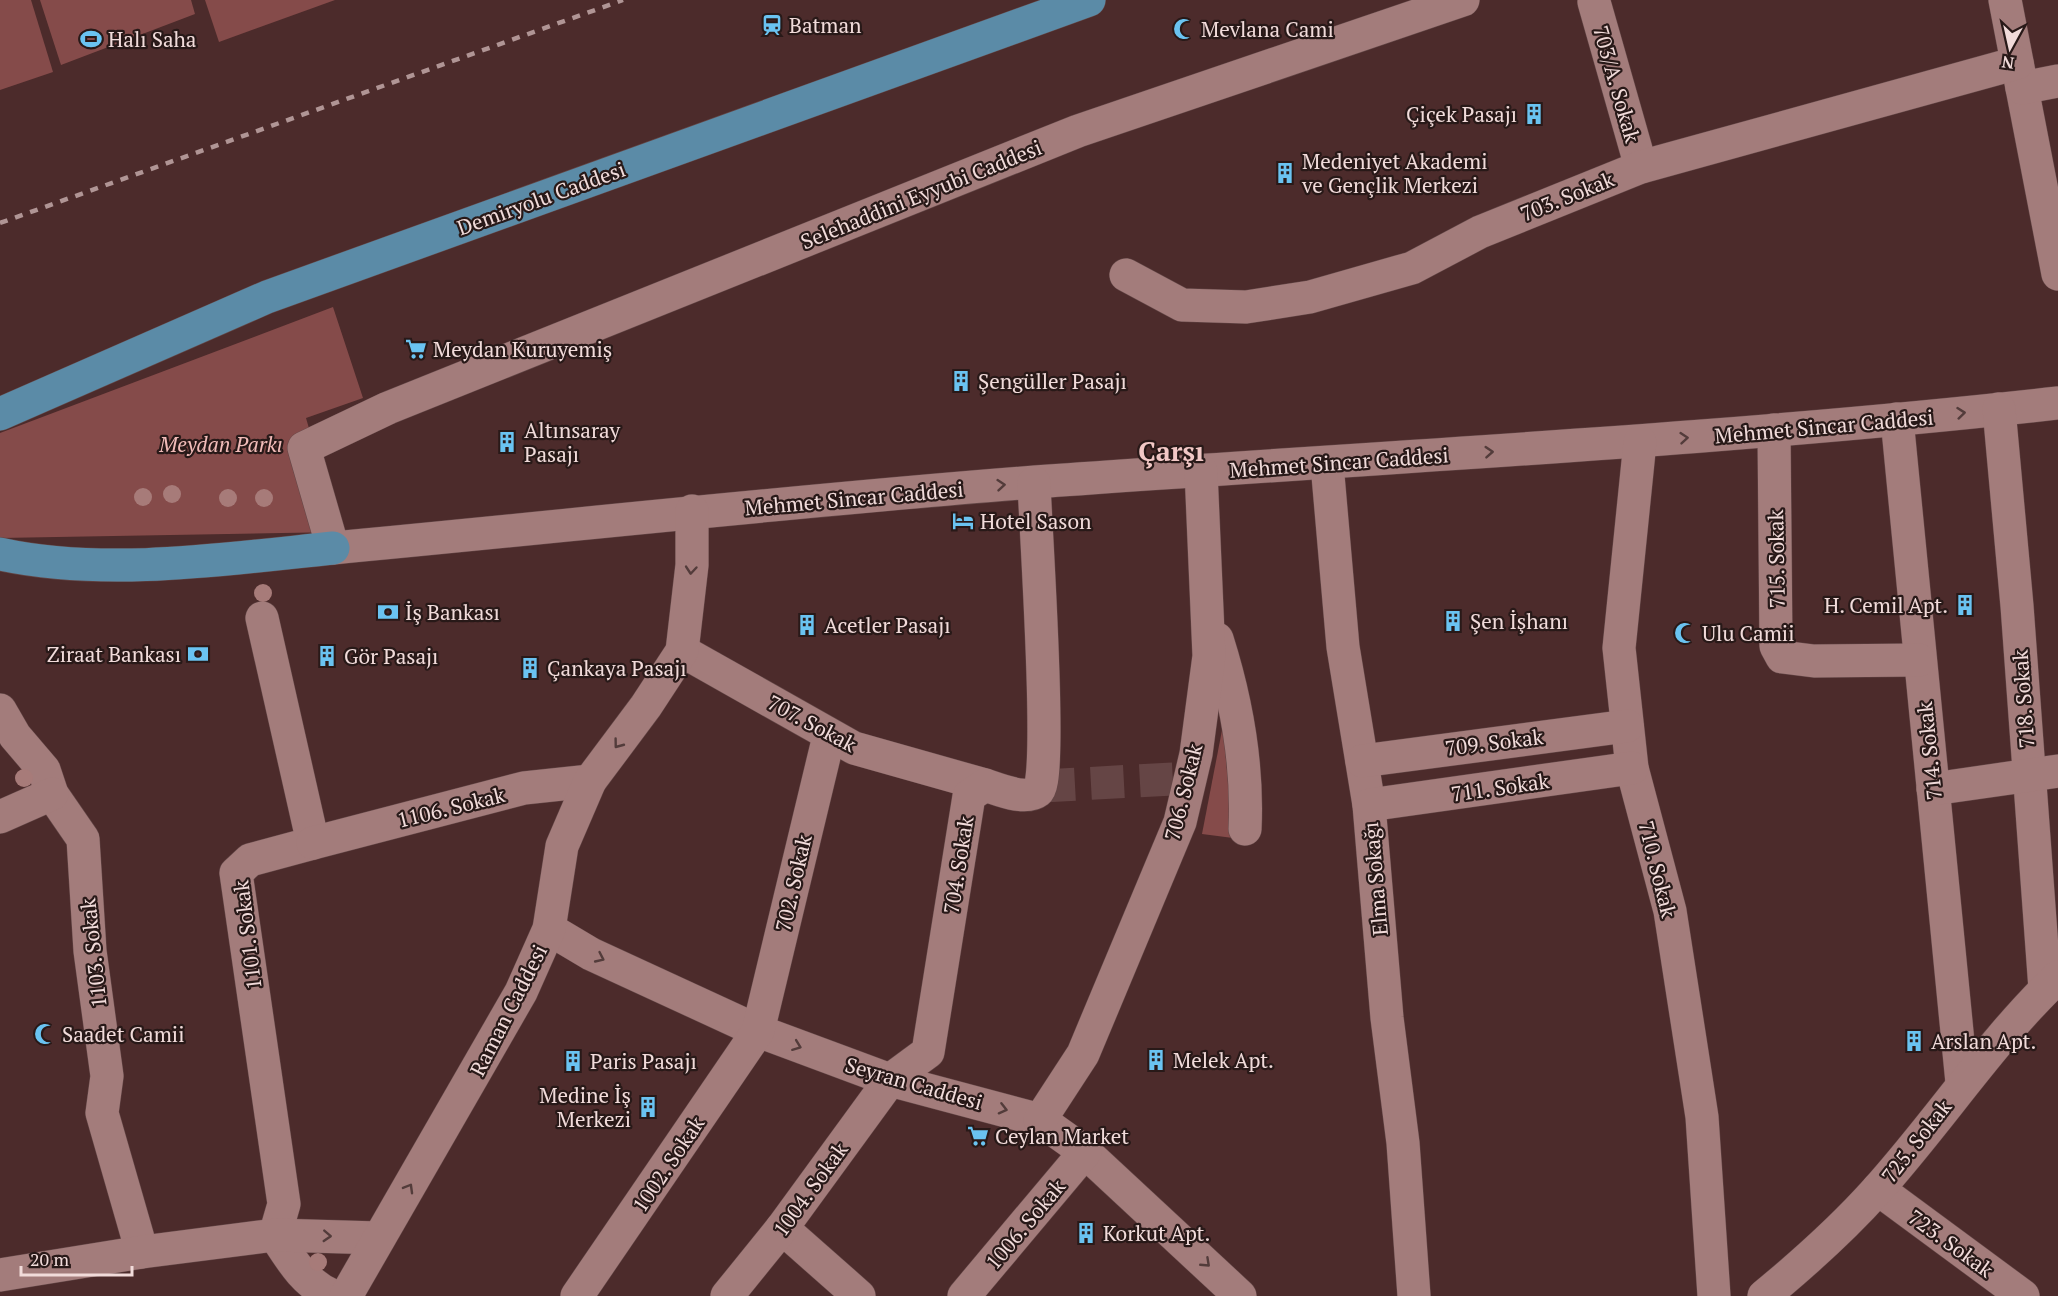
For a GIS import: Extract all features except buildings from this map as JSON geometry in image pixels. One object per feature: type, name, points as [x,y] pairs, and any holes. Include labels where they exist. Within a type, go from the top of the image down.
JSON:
[{"type":"main road","name":"Demiryolu Caddesi","points":[[0,414],[267,297],[1089,0]]},
{"type":"main road","points":[[0,554],[26,560],[75,563],[191,564],[333,548]]},
{"type":"street","name":"Selehaddini Eyyubi Caddesi","points":[[333,548],[304,448],[388,408],[1078,131],[1463,0]]},
{"type":"street","points":[[2005,0],[2058,274]]},
{"type":"street","name":"703/A. Sokak","points":[[1594,2],[1641,166]]},
{"type":"street","name":"703. Sokak","points":[[1126,275],[1182,305],[1246,307],[1310,297],[1412,268],[1480,232],[1641,166],[2020,75],[2058,81]]},
{"type":"street","name":"Mehmet Sincar Caddesi","points":[[333,548],[597,524],[692,511],[1034,483],[1640,442],[2058,403]]},
{"type":"street","name":"718. Sokak","points":[[1999,410],[2017,606],[2043,773],[2051,983]]},
{"type":"street","name":"714. Sokak","points":[[1897,419],[1962,1083]]},
{"type":"street","name":"715. Sokak","points":[[1773,430],[1776,646],[1782,657],[1814,661],[1919,660]]},
{"type":"street","name":"710. Sokak","points":[[1640,442],[1619,648],[1632,768],[1671,912],[1702,1116],[1714,1296]]},
{"type":"street","name":"Elma Sokağı","points":[[1327,464],[1343,647],[1369,805],[1387,1018],[1403,1143],[1414,1296]]},
{"type":"street","name":"706. Sokak","points":[[1040,1120],[1083,1054],[1180,822],[1196,754],[1209,656],[1201,471]]},
{"type":"street","points":[[985,785],[1011,793],[1028,794],[1037,792],[1042,786],[1044,769],[1042,668],[1034,483]]},
{"type":"street","name":"Raman Caddesi","points":[[346,1296],[521,992],[549,929],[562,846],[590,781],[646,706],[682,651],[692,565],[692,511]]},
{"type":"street","points":[[1207,609],[1223,659],[1238,724],[1246,811],[1245,829]]},
{"type":"street","points":[[262,618],[313,843]]},
{"type":"street","name":"707. Sokak","points":[[682,651],[829,736],[854,748],[985,785]]},
{"type":"street","name":"1103. Sokak","points":[[0,710],[15,736],[44,770],[52,794],[83,839],[90,951],[107,1076],[102,1113],[142,1252]]},
{"type":"street","name":"709. Sokak","points":[[1362,761],[1627,726]]},
{"type":"street","name":"702. Sokak","points":[[758,1031],[829,736]]},
{"type":"street","name":"711. Sokak","points":[[1369,805],[1632,768]]},
{"type":"street","points":[[1933,789],[2043,773]]},
{"type":"street","name":"1106. Sokak","points":[[313,843],[524,788],[590,781]]},
{"type":"street","name":"704. Sokak","points":[[890,1080],[928,1052],[969,796],[985,785]]},
{"type":"street","points":[[0,818],[52,794]]},
{"type":"street","name":"1101. Sokak","points":[[275,1235],[284,1204],[236,873],[250,860],[313,843]]},
{"type":"street","name":"Seyran Caddesi","points":[[549,929],[591,954],[758,1031],[890,1080],[1040,1120],[1085,1152],[1232,1293]]},
{"type":"street","name":"725. Sokak","points":[[1764,1296],[1804,1264],[1878,1189],[1991,1047],[2051,983]]},
{"type":"street","name":"1002. Sokak","points":[[578,1296],[758,1031]]},
{"type":"street","name":"1004. Sokak","points":[[727,1296],[782,1228],[890,1080]]},
{"type":"street","name":"1006. Sokak","points":[[964,1296],[1085,1152]]},
{"type":"street","name":"723. Sokak","points":[[1878,1189],[2023,1296]]},
{"type":"street","points":[[782,1228],[859,1296]]},
{"type":"street","points":[[275,1235],[302,1274],[320,1290],[333,1296]]},
{"type":"street","points":[[0,1275],[142,1252],[275,1235],[379,1239]]},
{"type":"green space","name":"Halı Saha","points":[[0,0],[31,0],[53,72],[0,90]]},
{"type":"green space","name":"Halı Saha","points":[[40,0],[191,0],[195,14],[61,65]]},
{"type":"green space","points":[[205,0],[335,0],[219,42]]},
{"type":"green space","name":"Meydan Parkı","points":[[333,307],[363,398],[306,418],[339,532],[0,538],[0,433]]},
{"type":"green space","points":[[1223,725],[1233,838],[1202,834]]},
{"type":"tunnel","points":[[1042,786],[1190,778]]},
{"type":"railway","points":[[0,223],[623,0]]},
{"type":"place","name":"Batman","points":[[772,25]]},
{"type":"place","name":"Mevlana Cami","points":[[1184,29]]},
{"type":"place","name":"Halı Saha","points":[[91,39]]},
{"type":"place","name":"Çiçek Pasajı","points":[[1534,114]]},
{"type":"place","name":"Medeniyet Akademi ve Gençlik Merkezi","points":[[1285,173]]},
{"type":"place","name":"Meydan Kuruyemiş","points":[[416,349]]},
{"type":"place","name":"Şengüller Pasajı","points":[[961,381]]},
{"type":"place","name":"Altınsaray Pasajı","points":[[507,442]]},
{"type":"place","name":"Hotel Sason","points":[[963,521]]},
{"type":"place","name":"H. Cemil Apt.","points":[[1965,605]]},
{"type":"place","name":"İş Bankası","points":[[388,612]]},
{"type":"place","name":"Şen İşhanı","points":[[1453,621]]},
{"type":"place","name":"Acetler Pasajı","points":[[807,625]]},
{"type":"place","name":"Ulu Camii","points":[[1685,633]]},
{"type":"place","name":"Ziraat Bankası","points":[[198,654]]},
{"type":"place","name":"Gör Pasajı","points":[[327,656]]},
{"type":"place","name":"Çankaya Pasajı","points":[[530,668]]},
{"type":"place","name":"Saadet Camii","points":[[45,1034]]},
{"type":"place","name":"Arslan Apt.","points":[[1914,1041]]},
{"type":"place","name":"Melek Apt.","points":[[1156,1060]]},
{"type":"place","name":"Paris Pasajı","points":[[573,1061]]},
{"type":"place","name":"Medine İş Merkezi","points":[[648,1107]]},
{"type":"place","name":"Ceylan Market","points":[[978,1136]]},
{"type":"place","name":"Korkut Apt.","points":[[1086,1233]]},
{"type":"district","name":"Çarşı","points":[[1171,451]]}]
